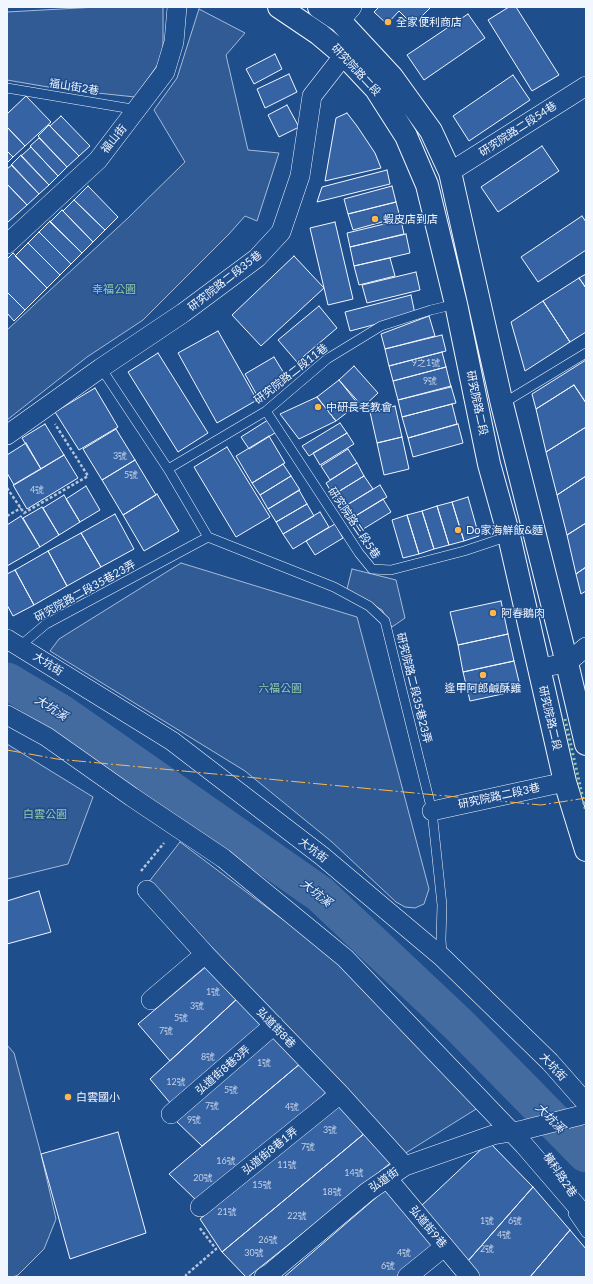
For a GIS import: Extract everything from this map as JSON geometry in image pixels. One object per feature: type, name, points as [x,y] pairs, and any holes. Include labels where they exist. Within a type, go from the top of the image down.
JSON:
[{"type":"main road","name":"研究院路二段","points":[[278,7],[319,34],[344,55],[376,89],[406,136],[427,185],[456,304],[489,464],[509,536],[565,782],[586,850]]},
{"type":"main road","name":"研究院路二段","points":[[319,7],[346,14],[431,131],[450,172],[502,404],[586,744]]},
{"type":"street","name":"福山街","points":[[7,244],[98,160],[138,110],[165,72],[174,42],[177,7]]},
{"type":"street","name":"研究院路二段35巷","points":[[7,435],[101,368],[183,313],[257,258],[281,232],[300,176],[312,96],[344,55]]},
{"type":"street","name":"研究院路二段54巷","points":[[450,172],[586,86]]},
{"type":"street","name":"大坑街","points":[[13,642],[172,741],[322,856],[442,957],[550,1062],[586,1102]]},
{"type":"street","points":[[539,668],[567,663],[586,647]]},
{"type":"street","points":[[7,715],[47,737],[132,797],[223,858],[345,958],[520,1130],[528,1150],[586,1217]]},
{"type":"street","name":"研究院路二段3巷","points":[[432,811],[565,782]]},
{"type":"street","name":"弘道街8巷","points":[[147,890],[205,954],[340,1094],[405,1166]]},
{"type":"street","points":[[151,1000],[205,954]]},
{"type":"street","name":"弘道街8巷3弄","points":[[171,1114],[274,1026]]},
{"type":"street","name":"弘道街8巷1弄","points":[[200,1207],[340,1094]]},
{"type":"street","name":"弘道街","points":[[264,1277],[367,1192],[405,1166],[493,1135],[586,1114]]},
{"type":"street","name":"弘道街9巷","points":[[387,1178],[470,1277]]},
{"type":"street","points":[[407,1277],[444,1247]]},
{"type":"lane","name":"福山街2巷","points":[[9,90],[138,110]]},
{"type":"lane","name":"研究院路二段11巷","points":[[168,469],[266,411],[327,359],[381,326],[431,310],[456,304]]},
{"type":"lane","points":[[502,404],[586,353]]},
{"type":"lane","points":[[101,368],[168,469],[208,537]]},
{"type":"lane","name":"研究院路二段5巷","points":[[266,411],[359,554],[372,570],[391,570],[464,551],[509,536]]},
{"type":"lane","name":"研究院路二段35巷23弄","points":[[13,642],[208,537],[334,588],[368,605],[385,621],[432,811],[442,905],[442,957]]},
{"type":"lane","name":"橫科路2巷","points":[[528,1150],[586,1233]]},
{"type":"path","points":[[7,488],[24,513],[88,476],[45,408]]},
{"type":"path","points":[[7,516],[21,508]]},
{"type":"path","points":[[147,890],[136,877],[177,827]]},
{"type":"path","points":[[186,1277],[186,1275],[216,1249],[192,1217],[200,1207]]},
{"type":"shaded area","points":[[97,7],[163,7],[163,57],[135,97],[60,89],[7,80],[7,12]]},
{"type":"shaded area","name":"幸福公園","points":[[199,9],[245,33],[226,55],[248,150],[279,153],[257,221],[245,216],[143,320],[87,357],[7,420],[7,330],[128,218],[185,162],[154,110],[177,78]]},
{"type":"shaded area","name":"六福公園","points":[[181,563],[357,617],[429,889],[424,904],[415,908],[405,907],[396,902],[332,842],[245,771],[50,651],[59,639]]},
{"type":"shaded area","points":[[352,569],[396,580],[405,618],[392,627],[382,610],[347,589]]},
{"type":"shaded area","name":"白雲公園","points":[[7,744],[93,797],[68,864],[7,879]]},
{"type":"shaded area","points":[[180,842],[334,958],[481,1106],[404,1154],[148,883]]},
{"type":"shaded area","points":[[7,1045],[14,1053],[41,1154],[56,1219],[44,1249],[18,1275],[13,1277],[7,1277]]},
{"type":"building","points":[[379,7],[431,7],[413,25],[399,11],[387,24],[374,12]]},
{"type":"building","points":[[509,7],[516,7],[559,75],[532,91],[488,20]]},
{"type":"building","points":[[468,14],[485,38],[424,80],[407,55]]},
{"type":"building","points":[[275,54],[282,69],[254,84],[246,69]]},
{"type":"building","points":[[289,74],[297,92],[265,108],[257,89]]},
{"type":"building","points":[[513,75],[530,100],[469,141],[453,116]]},
{"type":"building","points":[[26,96],[51,122],[25,146],[7,127],[7,114]]},
{"type":"building","points":[[287,105],[299,127],[279,137],[268,115]]},
{"type":"building","points":[[347,113],[375,153],[381,168],[325,181],[336,118]]},
{"type":"building","points":[[61,116],[90,146],[79,156],[50,126]]},
{"type":"building","points":[[49,125],[79,156],[67,167],[38,136]]},
{"type":"building","points":[[7,127],[25,146],[13,157],[7,151]]},
{"type":"building","points":[[39,138],[67,167],[58,176],[30,146]]},
{"type":"building","points":[[542,146],[559,171],[498,212],[481,187]]},
{"type":"building","points":[[31,147],[58,176],[49,185],[21,156]]},
{"type":"building","points":[[7,151],[13,157],[7,163]]},
{"type":"building","points":[[21,155],[49,185],[39,194],[11,165]]},
{"type":"building","points":[[12,165],[39,194],[27,205],[7,184],[7,169]]},
{"type":"building","points":[[387,170],[390,184],[317,202],[322,187]]},
{"type":"building","points":[[7,184],[27,205],[8,222],[7,221]]},
{"type":"building","points":[[88,186],[118,217],[105,230],[74,200]]},
{"type":"building","points":[[392,186],[396,202],[348,214],[344,199]]},
{"type":"building","points":[[74,200],[105,230],[93,242],[63,211]]},
{"type":"building","points":[[396,202],[400,217],[353,230],[348,214]]},
{"type":"building","points":[[62,210],[93,242],[82,253],[50,222]]},
{"type":"building","points":[[582,216],[586,222],[586,250],[538,282],[521,257]]},
{"type":"building","points":[[401,220],[404,234],[350,247],[347,233]]},
{"type":"building","points":[[50,221],[82,253],[71,264],[39,232]]},
{"type":"building","points":[[335,222],[353,299],[328,305],[310,228]]},
{"type":"building","points":[[39,232],[71,264],[60,275],[28,243]]},
{"type":"building","points":[[406,234],[410,253],[354,266],[350,247]]},
{"type":"building","points":[[28,243],[60,275],[47,288],[15,256]]},
{"type":"building","points":[[13,253],[47,288],[25,310],[7,292],[7,259]]},
{"type":"building","points":[[294,256],[324,288],[261,346],[232,315]]},
{"type":"building","points":[[390,258],[395,276],[359,285],[354,266]]},
{"type":"building","points":[[416,272],[420,290],[367,303],[362,285]]},
{"type":"building","points":[[586,274],[586,288],[579,278]]},
{"type":"building","points":[[579,278],[586,288],[586,332],[570,342],[543,301]]},
{"type":"building","points":[[7,292],[25,310],[14,321],[7,313]]},
{"type":"building","points":[[411,295],[415,314],[350,331],[345,312]]},
{"type":"building","points":[[543,301],[570,342],[525,371],[511,322]]},
{"type":"building","points":[[319,306],[337,328],[297,362],[278,340]]},
{"type":"building","points":[[429,316],[435,336],[385,349],[381,334]]},
{"type":"building","points":[[218,331],[257,400],[217,423],[178,353]]},
{"type":"building","points":[[442,335],[446,351],[389,366],[385,349]]},
{"type":"building","points":[[442,352],[446,367],[393,381],[389,366]]},
{"type":"building","points":[[158,353],[208,433],[178,452],[128,372]]},
{"type":"building","points":[[274,357],[288,380],[258,397],[245,374]]},
{"type":"building","points":[[586,360],[586,403],[574,385],[536,409],[532,394]]},
{"type":"building","points":[[354,366],[378,393],[363,407],[339,380]]},
{"type":"building","points":[[446,367],[451,387],[398,400],[393,381]]},
{"type":"building","points":[[339,380],[358,404],[336,421],[317,397]]},
{"type":"building","points":[[574,385],[586,403],[586,427],[546,452],[536,409]]},
{"type":"building","points":[[451,386],[456,403],[402,417],[398,400]]},
{"type":"building","points":[[95,388],[118,427],[79,450],[55,412]]},
{"type":"building","points":[[317,397],[336,421],[299,439],[280,414]]},
{"type":"building","points":[[452,404],[457,424],[408,438],[402,417]]},
{"type":"building","points":[[395,406],[402,437],[377,443],[370,412]]},
{"type":"building","points":[[271,418],[278,431],[249,449],[241,437]]},
{"type":"building","points":[[340,423],[347,433],[309,456],[302,446]]},
{"type":"building","points":[[45,424],[64,455],[41,469],[22,438]]},
{"type":"building","points":[[458,424],[463,443],[413,457],[408,438]]},
{"type":"building","points":[[586,427],[586,476],[557,495],[546,452]]},
{"type":"building","points":[[116,429],[135,460],[102,480],[83,449]]},
{"type":"building","points":[[347,433],[354,444],[320,465],[313,453]]},
{"type":"building","points":[[269,436],[285,463],[252,483],[236,456]]},
{"type":"building","points":[[402,437],[409,469],[384,475],[377,443]]},
{"type":"building","points":[[26,443],[41,469],[14,485],[7,473],[7,455]]},
{"type":"building","points":[[227,447],[270,517],[236,537],[194,467]]},
{"type":"building","points":[[348,449],[357,463],[330,480],[321,466]]},
{"type":"building","points":[[64,455],[78,478],[27,509],[13,485]]},
{"type":"building","points":[[135,460],[156,495],[123,515],[102,480]]},
{"type":"building","points":[[357,463],[364,476],[333,495],[326,483]]},
{"type":"building","points":[[283,464],[291,476],[260,495],[252,483]]},
{"type":"building","points":[[291,476],[300,490],[268,509],[260,495]]},
{"type":"building","points":[[364,476],[373,489],[342,508],[333,495]]},
{"type":"building","points":[[586,476],[586,523],[567,535],[557,495]]},
{"type":"building","points":[[380,485],[387,497],[349,520],[342,508]]},
{"type":"building","points":[[86,486],[100,510],[80,522],[66,499]]},
{"type":"building","points":[[299,490],[307,504],[276,522],[268,509]]},
{"type":"building","points":[[157,494],[179,531],[144,551],[123,515]]},
{"type":"building","points":[[64,495],[80,522],[59,535],[43,508]]},
{"type":"building","points":[[468,497],[479,536],[464,541],[452,502]]},
{"type":"building","points":[[383,499],[391,512],[360,531],[352,518]]},
{"type":"building","points":[[452,502],[464,541],[449,545],[437,506]]},
{"type":"building","points":[[307,504],[314,516],[283,534],[276,522]]},
{"type":"building","points":[[437,506],[449,545],[434,549],[422,511]]},
{"type":"building","points":[[42,507],[59,535],[40,547],[23,518]]},
{"type":"building","points":[[422,511],[434,549],[419,554],[407,515]]},
{"type":"building","points":[[320,512],[329,527],[293,549],[283,534]]},
{"type":"building","points":[[115,514],[134,549],[101,567],[81,533]]},
{"type":"building","points":[[407,515],[419,554],[403,558],[392,520]]},
{"type":"building","points":[[21,516],[40,547],[7,566],[7,525]]},
{"type":"building","points":[[586,523],[586,567],[576,574],[567,535]]},
{"type":"building","points":[[335,524],[343,538],[315,555],[306,541]]},
{"type":"building","points":[[81,533],[101,567],[67,586],[48,551]]},
{"type":"building","points":[[48,551],[67,586],[34,605],[15,570]]},
{"type":"building","points":[[586,567],[586,591],[581,594],[576,574]]},
{"type":"building","points":[[15,570],[34,605],[13,616],[7,605],[7,574]]},
{"type":"building","points":[[501,601],[508,634],[458,645],[450,612]]},
{"type":"building","points":[[508,634],[514,661],[463,672],[458,645]]},
{"type":"building","points":[[514,661],[521,690],[470,701],[463,672]]},
{"type":"building","points":[[39,891],[51,932],[7,944],[7,901]]},
{"type":"building","points":[[208,965],[238,998],[170,1061],[138,1024]]},
{"type":"building","points":[[238,998],[262,1024],[171,1104],[150,1079]]},
{"type":"building","points":[[274,1035],[301,1063],[202,1146],[176,1121]]},
{"type":"building","points":[[301,1063],[327,1092],[197,1201],[169,1174]]},
{"type":"building","points":[[339,1106],[365,1133],[222,1252],[200,1219]]},
{"type":"building","points":[[118,1132],[146,1233],[70,1259],[41,1154]]},
{"type":"building","points":[[365,1133],[393,1161],[248,1277],[246,1277],[222,1252]]},
{"type":"building","points":[[489,1142],[533,1187],[467,1262],[420,1207]]},
{"type":"building","points":[[533,1187],[570,1230],[530,1277],[480,1277],[467,1262]]},
{"type":"building","points":[[386,1189],[434,1244],[396,1277],[284,1277]]},
{"type":"building","points":[[570,1230],[586,1249],[586,1277],[530,1277]]},
{"type":"waterway","name":"大坑溪","points":[[7,681],[61,713],[320,894],[460,1026],[586,1154]]},
{"type":"hedge","points":[[565,719],[586,812]]},
{"type":"power","points":[[7,750],[57,759],[541,805],[586,798]]},
{"type":"place","name":"全家便利商店","points":[[388,22]]},
{"type":"place","name":"蝦皮店到店","points":[[375,219]]},
{"type":"place","name":"中研長老教會","points":[[318,407]]},
{"type":"place","name":"Do家海鮮飯&麵","points":[[458,530]]},
{"type":"place","name":"阿春鵝肉","points":[[493,613]]},
{"type":"place","name":"逢甲阿郎鹹酥雞","points":[[483,675]]},
{"type":"place","name":"白雲國小","points":[[68,1097]]}]
